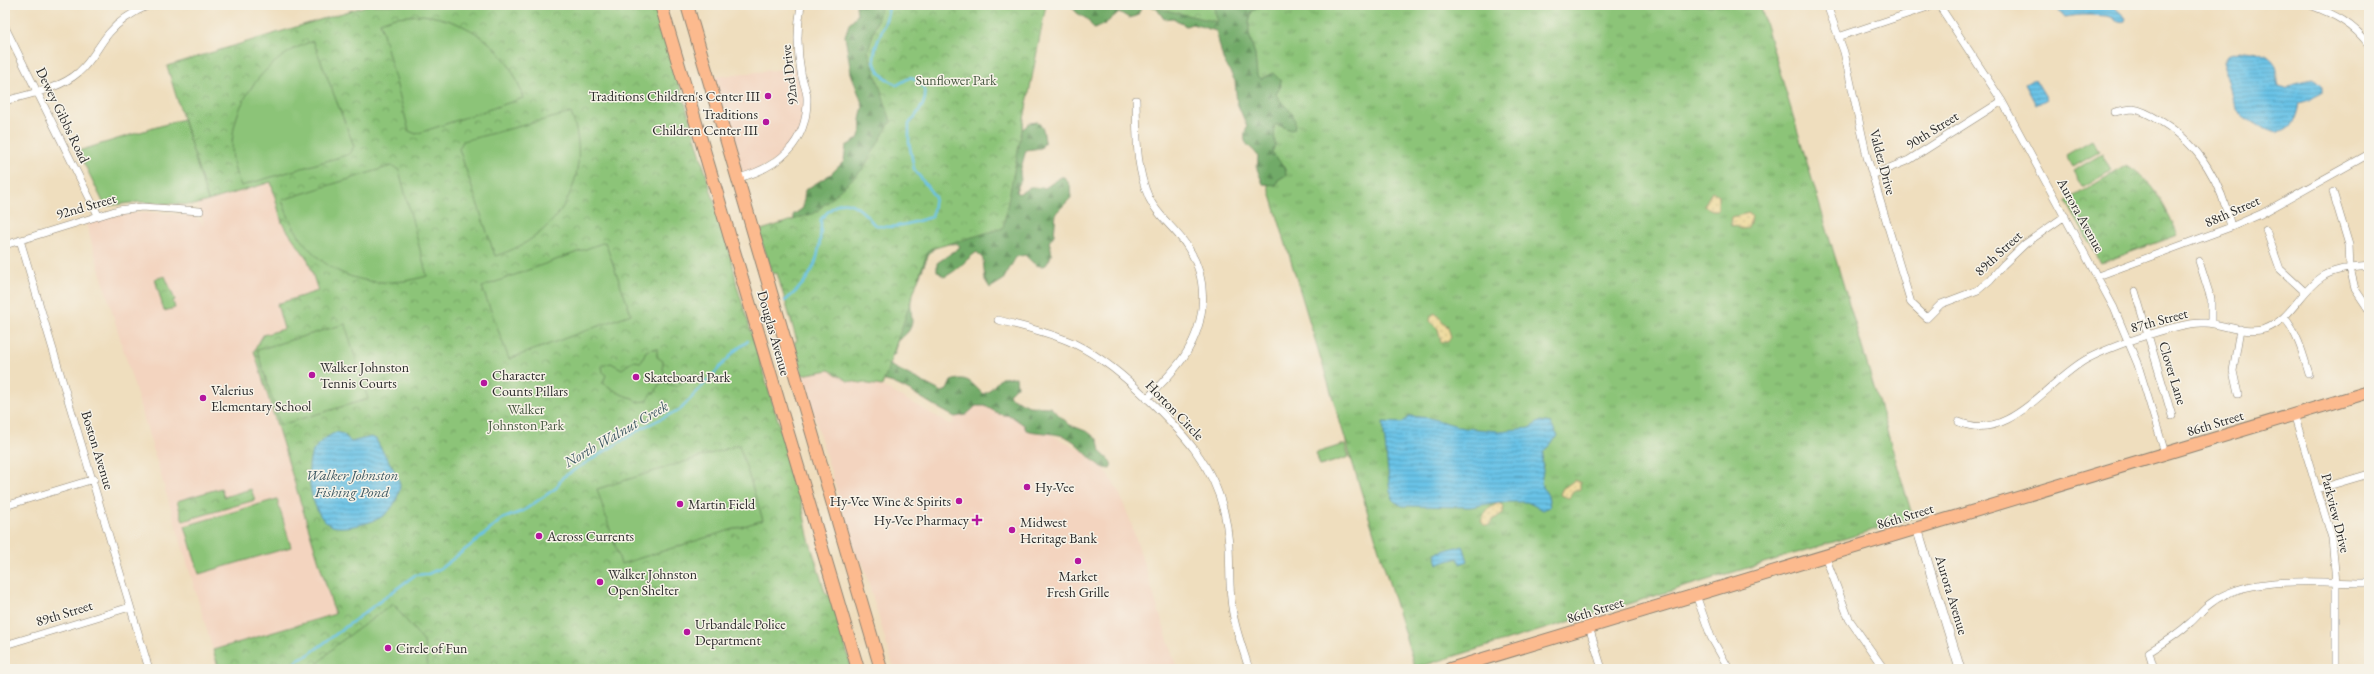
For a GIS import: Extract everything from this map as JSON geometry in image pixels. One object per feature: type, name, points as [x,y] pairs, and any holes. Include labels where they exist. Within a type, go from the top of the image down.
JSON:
[{"type":"main road","name":"Douglas Avenue","points":[[661,5],[858,669]]},
{"type":"main road","name":"Douglas Avenue","points":[[687,5],[881,669]]},
{"type":"main road","name":"86th Street","points":[[1450,669],[1483,664],[1589,627],[2369,392]]},
{"type":"street","points":[[5,101],[64,82],[78,73],[90,62],[108,34],[122,20],[149,5]]},
{"type":"street","name":"92nd Drive","points":[[738,178],[768,168],[781,158],[796,142],[803,129],[806,115],[807,97],[799,59],[798,40],[801,5]]},
{"type":"street","name":"Valdez Drive","points":[[1827,5],[1838,37],[1872,175],[1911,303],[1927,318]]},
{"type":"street","points":[[1838,37],[1934,5]]},
{"type":"street","name":"Aurora Avenue","points":[[1939,5],[2002,101],[2098,276],[2129,341],[2165,453]]},
{"type":"street","points":[[2310,5],[2344,20],[2361,34],[2369,45]]},
{"type":"street","name":"Dewey Gibbs Road","points":[[5,27],[98,215]]},
{"type":"street","points":[[1136,100],[1137,146],[1142,179],[1156,210],[1188,247],[1198,266],[1203,297],[1199,327],[1184,356],[1147,398]]},
{"type":"street","name":"90th Street","points":[[1872,175],[1909,160],[2002,101]]},
{"type":"street","points":[[2115,112],[2134,109],[2154,117],[2180,134],[2191,145],[2210,170],[2217,183],[2228,212],[2231,227]]},
{"type":"street","name":"88th Street","points":[[2098,276],[2231,227],[2261,214],[2369,154]]},
{"type":"street","points":[[2333,192],[2349,245],[2350,268],[2355,289],[2369,310]]},
{"type":"street","name":"92nd Street","points":[[5,244],[98,215],[142,207],[200,210]]},
{"type":"street","name":"89th Street","points":[[1927,318],[1941,304],[1978,290],[1990,280],[2025,244],[2065,216]]},
{"type":"street","points":[[2266,230],[2280,269],[2305,292]]},
{"type":"street","name":"Boston Avenue","points":[[20,240],[94,479],[149,669]]},
{"type":"street","points":[[2199,261],[2210,299],[2211,323]]},
{"type":"street","name":"87th Street","points":[[1959,422],[1976,427],[1998,423],[2015,416],[2030,406],[2065,373],[2088,359],[2129,341],[2148,335],[2188,324],[2211,323],[2240,329],[2264,329],[2284,317],[2305,292],[2322,276],[2350,268],[2369,266]]},
{"type":"street","name":"Clover Lane","points":[[2135,291],[2172,416]]},
{"type":"street","points":[[2284,317],[2292,328],[2300,344],[2309,374]]},
{"type":"street","name":"Horton Circle","points":[[998,320],[1048,333],[1074,344],[1120,372],[1194,447],[1213,478],[1229,534],[1232,611],[1249,669]]},
{"type":"street","points":[[2238,394],[2233,371],[2240,329]]},
{"type":"street","name":"Parkview Drive","points":[[2294,414],[2332,538],[2336,583],[2336,669]]},
{"type":"street","points":[[2318,489],[2369,474]]},
{"type":"street","points":[[5,506],[94,479]]},
{"type":"street","name":"Aurora Avenue","points":[[1917,528],[1960,669]]},
{"type":"street","points":[[1825,556],[1848,619],[1884,669]]},
{"type":"street","points":[[2154,669],[2149,652],[2164,644],[2191,622],[2210,603],[2237,589],[2267,584],[2369,583]]},
{"type":"street","points":[[1696,595],[1711,637],[1729,669]]},
{"type":"street","name":"89th Street","points":[[5,645],[130,607]]},
{"type":"street","points":[[1589,627],[1602,669]]},
{"type":"shaded area","name":"Traditions Children Center III","points":[[800,67],[807,97],[803,129],[781,158],[743,177],[714,77]]},
{"type":"shaded area","name":"Valerius Elementary School","points":[[271,182],[282,223],[308,260],[318,291],[277,304],[284,329],[263,335],[335,614],[213,650],[86,224],[120,214],[144,212],[189,215],[200,220],[204,226],[198,204]]},
{"type":"shaded area","points":[[829,370],[848,381],[882,386],[952,425],[955,417],[982,400],[1097,458],[1118,490],[1130,520],[1177,669],[894,669],[863,564],[856,556],[802,375]]},
{"type":"green space","name":"Walker Johnston Park","points":[[369,5],[656,5],[733,265],[737,286],[799,489],[808,536],[825,592],[831,597],[852,669],[219,669],[213,650],[335,614],[254,351],[263,335],[284,329],[277,304],[318,291],[308,260],[282,223],[271,182],[208,201],[167,66]]},
{"type":"green space","name":"Sunflower Park","points":[[856,5],[1043,5],[1022,130],[1029,123],[1038,122],[1043,129],[1045,141],[1041,148],[1026,150],[1020,172],[1021,180],[1016,191],[1018,194],[1032,187],[1045,188],[1061,177],[1064,177],[1070,185],[1071,198],[1056,213],[1054,235],[1049,242],[1051,249],[1050,259],[1046,265],[1040,266],[1034,264],[1025,255],[1016,257],[1003,280],[990,288],[985,280],[983,259],[977,252],[954,272],[944,277],[937,271],[937,263],[960,247],[958,244],[948,244],[936,247],[929,255],[912,292],[912,322],[909,331],[897,341],[895,354],[882,361],[942,392],[947,390],[951,381],[961,379],[972,383],[983,394],[988,392],[1001,378],[1016,377],[1017,386],[1009,394],[1010,397],[1029,406],[1050,407],[1070,425],[1088,432],[1098,440],[1100,451],[1110,461],[1110,469],[1104,468],[1093,461],[1068,438],[1060,435],[1026,430],[1024,425],[1011,416],[999,414],[985,406],[976,406],[966,415],[955,417],[893,383],[839,375],[831,371],[824,364],[793,215],[803,208],[805,190],[831,174],[844,161],[846,146],[858,139],[862,128],[860,120],[863,106],[851,73],[845,36],[849,24],[857,15]]},
{"type":"green space","name":"Sunflower Park","points":[[882,5],[1046,5],[1003,228],[928,250],[882,386],[848,381],[829,370],[802,375],[794,342],[797,341],[777,273],[773,274],[758,231],[815,213],[863,169],[891,121],[868,51]]},
{"type":"green space","points":[[1070,5],[1143,5],[1137,16],[1129,18],[1119,12],[1105,24],[1094,29],[1087,19],[1077,13]]},
{"type":"green space","points":[[1142,5],[1213,5],[1218,22]]},
{"type":"green space","points":[[1154,5],[1265,5],[1252,11],[1249,22],[1249,34],[1255,55],[1257,76],[1261,79],[1273,73],[1280,80],[1281,86],[1276,94],[1292,114],[1295,123],[1294,129],[1291,130],[1276,124],[1274,126],[1275,145],[1272,152],[1286,171],[1286,175],[1278,180],[1276,185],[1263,184],[1257,169],[1258,156],[1246,144],[1244,137],[1247,126],[1237,103],[1235,81],[1223,59],[1216,31],[1192,24],[1186,26],[1173,18],[1164,19]]},
{"type":"green space","points":[[1213,5],[1760,5],[1913,518],[1415,668]]},
{"type":"green space","points":[[422,15],[440,18],[456,23],[486,40],[508,65],[517,81],[523,98],[416,134],[409,131],[380,22],[395,17]]},
{"type":"green space","points":[[313,41],[354,146],[350,154],[241,186],[236,174],[232,146],[235,126],[241,107],[250,89],[278,60],[295,49]]},
{"type":"green space","points":[[571,113],[577,137],[578,160],[574,181],[566,201],[554,219],[537,235],[518,247],[495,256],[459,149],[463,141]]},
{"type":"green space","points":[[183,119],[208,201],[194,205],[139,202],[105,206],[78,151]]},
{"type":"green space","points":[[2092,140],[2099,152],[2073,167],[2066,155]]},
{"type":"green space","points":[[2102,154],[2111,171],[2082,187],[2073,171]]},
{"type":"green space","points":[[2127,165],[2144,179],[2158,196],[2164,205],[2178,235],[2101,263],[2066,201]]},
{"type":"green space","points":[[391,166],[399,170],[427,276],[402,281],[379,282],[357,278],[337,271],[320,259],[304,243],[292,223],[282,200]]},
{"type":"green space","points":[[605,242],[631,314],[509,359],[482,287]]},
{"type":"green space","points":[[165,276],[175,300],[173,301],[175,308],[164,311],[155,279]]},
{"type":"green space","name":"Walker Johnston Tennis Courts","points":[[345,324],[368,399],[280,425],[257,350]]},
{"type":"green space","name":"Skateboard Park","points":[[657,348],[657,357],[663,361],[663,369],[666,375],[669,379],[678,379],[681,383],[677,387],[664,382],[659,384],[655,393],[651,393],[647,401],[637,402],[633,398],[621,394],[603,383],[606,375],[603,372],[602,366],[611,363],[622,369],[633,361],[641,362],[646,351]]},
{"type":"green space","points":[[1345,444],[1349,457],[1320,466],[1316,453]]},
{"type":"green space","name":"Martin Field","points":[[739,445],[763,520],[621,564],[597,489]]},
{"type":"green space","points":[[221,488],[224,497],[251,489],[255,500],[183,521],[177,501]]},
{"type":"green space","points":[[277,499],[291,547],[199,574],[185,526]]},
{"type":"green space","points":[[393,604],[424,642],[428,668],[313,669],[336,645]]},
{"type":"sand","points":[[1712,191],[1718,195],[1718,210],[1712,210],[1704,206]]},
{"type":"sand","points":[[1749,213],[1752,217],[1748,228],[1742,229],[1731,225],[1732,217]]},
{"type":"sand","points":[[1435,313],[1448,327],[1451,337],[1448,342],[1441,342],[1438,329],[1430,321],[1431,316]]},
{"type":"sand","points":[[1575,480],[1580,482],[1580,489],[1573,492],[1569,498],[1560,495],[1562,489]]},
{"type":"sand","points":[[1498,503],[1504,506],[1503,513],[1493,520],[1488,526],[1484,525],[1481,521],[1487,510]]},
{"type":"water","points":[[2054,5],[2112,5],[2126,18],[2125,21],[2118,21],[2107,16],[2080,15],[2065,17]]},
{"type":"water","points":[[2245,50],[2255,51],[2265,55],[2273,61],[2277,71],[2278,87],[2285,89],[2299,81],[2313,78],[2322,87],[2322,94],[2310,100],[2299,103],[2294,120],[2291,126],[2286,130],[2274,132],[2266,130],[2245,118],[2236,107],[2227,77],[2224,73],[2224,62],[2228,55]]},
{"type":"water","points":[[2035,79],[2047,99],[2036,105],[2025,84]]},
{"type":"water","points":[[1410,416],[1430,418],[1464,428],[1499,431],[1529,428],[1541,421],[1550,423],[1558,436],[1544,451],[1541,483],[1548,496],[1550,507],[1543,510],[1527,502],[1499,502],[1470,507],[1402,506],[1394,501],[1390,492],[1383,422],[1402,423]]},
{"type":"water","name":"Walker Johnston Fishing Pond","points":[[337,432],[343,434],[351,442],[371,437],[376,439],[397,475],[400,489],[397,498],[386,514],[378,519],[365,524],[349,527],[335,527],[330,525],[318,513],[309,481],[310,460],[314,449],[319,443]]},
{"type":"water","points":[[1463,545],[1468,561],[1460,564],[1458,558],[1438,564],[1435,553]]},
{"type":"waterway","name":"North Walnut Creek","points":[[785,301],[810,275],[818,255],[821,219],[837,205],[842,203],[853,205],[867,216],[874,224],[880,226],[888,227],[903,225],[932,217],[935,197],[914,169],[909,142],[909,124],[919,112],[925,99],[925,93],[919,82],[911,77],[897,85],[884,77],[876,68],[874,58],[875,49],[887,17],[889,5]]},
{"type":"waterway","name":"North Walnut Creek","points":[[292,669],[298,659],[308,655],[415,575],[428,574],[441,568],[502,519],[523,511],[556,488],[563,477],[644,427],[681,409],[736,350],[748,341]]},
{"type":"place","name":"Traditions Children's Center III","points":[[768,96]]},
{"type":"place","name":"Traditions Children Center III","points":[[766,122]]},
{"type":"place","name":"Walker Johnston Tennis Courts","points":[[312,375]]},
{"type":"place","name":"Skateboard Park","points":[[636,377]]},
{"type":"place","name":"Character Counts Pillars","points":[[484,383]]},
{"type":"place","name":"Valerius Elementary School","points":[[203,398]]},
{"type":"place","name":"Hy-Vee","points":[[1027,487]]},
{"type":"place","name":"Hy-Vee Wine & Spirits","points":[[959,501]]},
{"type":"place","name":"Martin Field","points":[[680,504]]},
{"type":"place","name":"Hy-Vee Pharmacy","points":[[977,520]]},
{"type":"place","name":"Midwest Heritage Bank","points":[[1012,530]]},
{"type":"place","name":"Across Currents","points":[[539,536]]},
{"type":"place","name":"Market Fresh Grille","points":[[1078,561]]},
{"type":"place","name":"Walker Johnston Open Shelter","points":[[600,582]]},
{"type":"place","name":"Urbandale Police Department","points":[[687,632]]},
{"type":"place","name":"Circle of Fun","points":[[388,648]]}]
